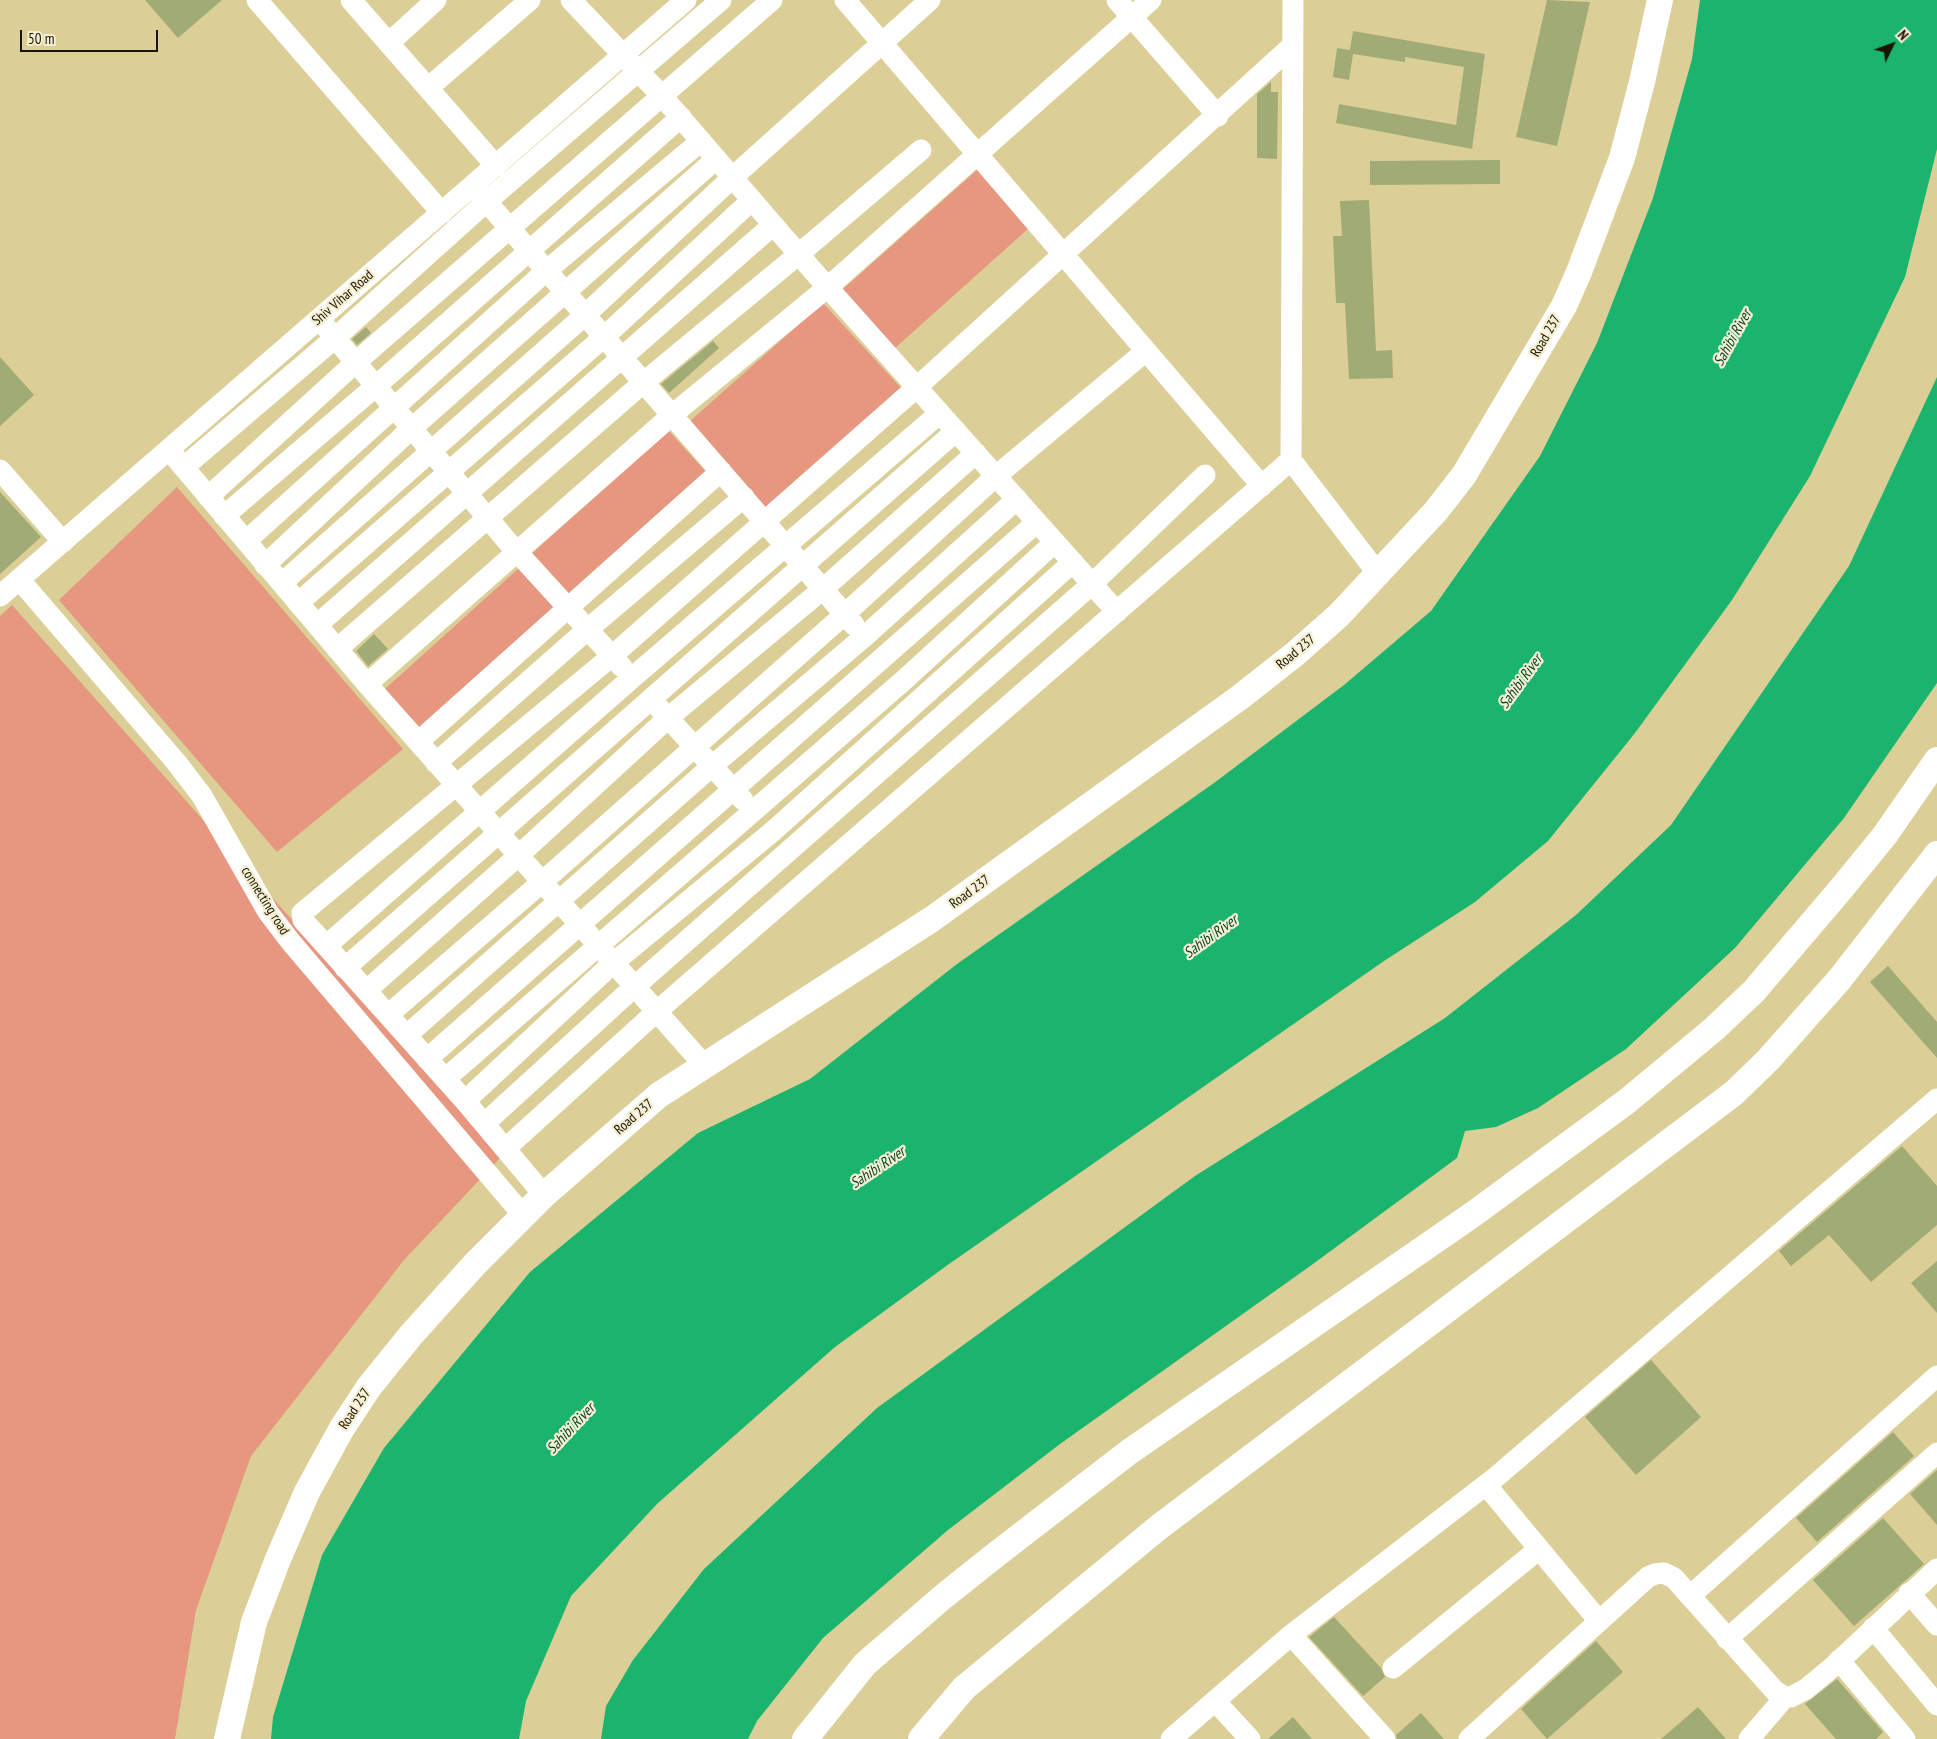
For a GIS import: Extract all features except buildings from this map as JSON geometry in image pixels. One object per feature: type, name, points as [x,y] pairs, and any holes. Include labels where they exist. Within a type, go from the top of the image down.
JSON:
[{"type":"street","points":[[257,0],[442,213]]},
{"type":"street","points":[[389,43],[436,0]]},
{"type":"street","points":[[428,88],[530,0]]},
{"type":"street","points":[[571,0],[681,117],[828,287],[1117,612]]},
{"type":"street","name":"Shiv Vihar Road","points":[[0,596],[442,213],[480,194],[496,166],[686,0]]},
{"type":"street","points":[[184,467],[335,338],[480,194],[637,71],[721,0]]},
{"type":"street","points":[[208,497],[356,362],[772,0]]},
{"type":"street","points":[[846,0],[1262,486]]},
{"type":"street","points":[[282,584],[430,450],[584,315],[733,177],[930,0]]},
{"type":"street","points":[[1117,0],[1218,116]]},
{"type":"street","points":[[367,684],[672,415],[828,287],[976,153],[1150,0]]},
{"type":"street","points":[[1293,0],[1291,460],[1379,574]]},
{"type":"street","name":"Road 237","points":[[227,1739],[254,1622],[278,1559],[307,1492],[342,1428],[369,1387],[411,1335],[475,1264],[523,1215],[659,1095],[932,919],[1201,726],[1295,654],[1379,574],[1436,511],[1464,475],[1564,306],[1622,158],[1642,82],[1660,0]]},
{"type":"street","points":[[357,2],[389,43],[496,166]]},
{"type":"street","points":[[544,1195],[465,1100],[303,920],[302,913],[612,656],[917,387],[1062,253],[1218,116],[1292,46]]},
{"type":"street","points":[[224,516],[376,386],[681,117]]},
{"type":"street","points":[[246,541],[546,271],[701,141]]},
{"type":"street","points":[[337,649],[489,519],[644,382],[921,150]]},
{"type":"street","points":[[266,565],[412,428],[716,159]]},
{"type":"street","points":[[480,194],[960,748]]},
{"type":"street","points":[[298,603],[604,337],[752,200]]},
{"type":"street","points":[[317,625],[773,224]]},
{"type":"street","points":[[319,319],[517,551],[812,876]]},
{"type":"street","points":[[389,1014],[695,747],[845,614],[996,476],[1146,351]]},
{"type":"street","points":[[326,946],[785,545],[940,414]]},
{"type":"street","points":[[345,968],[956,431]]},
{"type":"street","points":[[169,450],[367,684],[655,1013],[704,1065]]},
{"type":"street","points":[[367,990],[518,856],[668,718],[823,590],[976,453]]},
{"type":"street","points":[[506,1148],[655,1013],[1291,460]]},
{"type":"street","points":[[0,470],[63,542]]},
{"type":"street","points":[[418,742],[721,471]]},
{"type":"street","points":[[485,1123],[634,988],[1092,584],[1205,475]]},
{"type":"street","points":[[436,763],[588,629],[744,497]]},
{"type":"street","points":[[407,1036],[712,766],[864,637],[1017,499]]},
{"type":"street","points":[[427,1059],[1037,522]]},
{"type":"street","points":[[445,1079],[903,681],[1055,542]]},
{"type":"street","points":[[465,1100],[612,964],[772,832],[1073,562]]},
{"type":"street","name":"connecting road","points":[[20,579],[181,768],[202,796],[268,912],[290,941],[523,1215]]},
{"type":"street","points":[[805,1739],[865,1664],[990,1559],[1129,1452],[1472,1216],[1626,1102],[1714,1029],[1754,991],[1841,890],[1885,834],[1937,760]]},
{"type":"street","points":[[921,1739],[964,1688],[1158,1527],[1734,1093],[1768,1060],[1838,980],[1937,854]]},
{"type":"street","points":[[1171,1739],[1292,1635],[1486,1486],[1937,1099]]},
{"type":"street","points":[[1690,1596],[1937,1376]]},
{"type":"street","points":[[1727,1639],[1937,1453]]},
{"type":"street","points":[[1486,1486],[1599,1621]]},
{"type":"street","points":[[1393,1668],[1539,1549]]},
{"type":"street","points":[[1469,1739],[1599,1621],[1655,1574],[1669,1575],[1775,1691],[1785,1697],[1791,1697],[1806,1689],[1937,1569]]},
{"type":"street","points":[[1909,1593],[1937,1625]]},
{"type":"street","points":[[1873,1628],[1937,1706]]},
{"type":"street","points":[[1292,1635],[1385,1739]]},
{"type":"street","points":[[1839,1660],[1905,1739]]},
{"type":"street","points":[[1756,1737],[1785,1697]]},
{"type":"street","points":[[1215,1701],[1250,1739]]},
{"type":"shaded area","points":[[977,170],[1029,228],[894,349],[842,290]]},
{"type":"shaded area","points":[[823,303],[901,388],[766,508],[689,422]]},
{"type":"shaded area","points":[[669,431],[707,473],[567,598],[529,556]]},
{"type":"shaded area","points":[[177,487],[403,749],[277,852],[59,600]]},
{"type":"shaded area","points":[[519,568],[557,610],[423,731],[385,689]]},
{"type":"shaded area","points":[[12,605],[502,1156],[404,1260],[251,1456],[196,1610],[175,1739],[0,1739],[0,616]]},
{"type":"water","name":"Sahibi River","points":[[1700,0],[1937,0],[1937,149],[1905,277],[1810,476],[1732,600],[1635,733],[1548,841],[1475,902],[1384,961],[949,1264],[835,1347],[658,1503],[571,1596],[526,1701],[519,1739],[271,1739],[273,1717],[322,1555],[384,1448],[530,1272],[698,1133],[810,1079],[957,964],[1214,783],[1344,685],[1431,611],[1540,456],[1597,343],[1653,198],[1692,59]]},
{"type":"water","points":[[1937,377],[1937,683],[1844,818],[1735,948],[1626,1049],[1538,1108],[1496,1127],[1465,1131],[1457,1158],[1313,1264],[1060,1444],[948,1530],[823,1638],[757,1721],[748,1739],[601,1739],[606,1706],[633,1660],[704,1569],[877,1408],[1195,1176],[1445,1018],[1576,915],[1671,825],[1849,566]]}]
